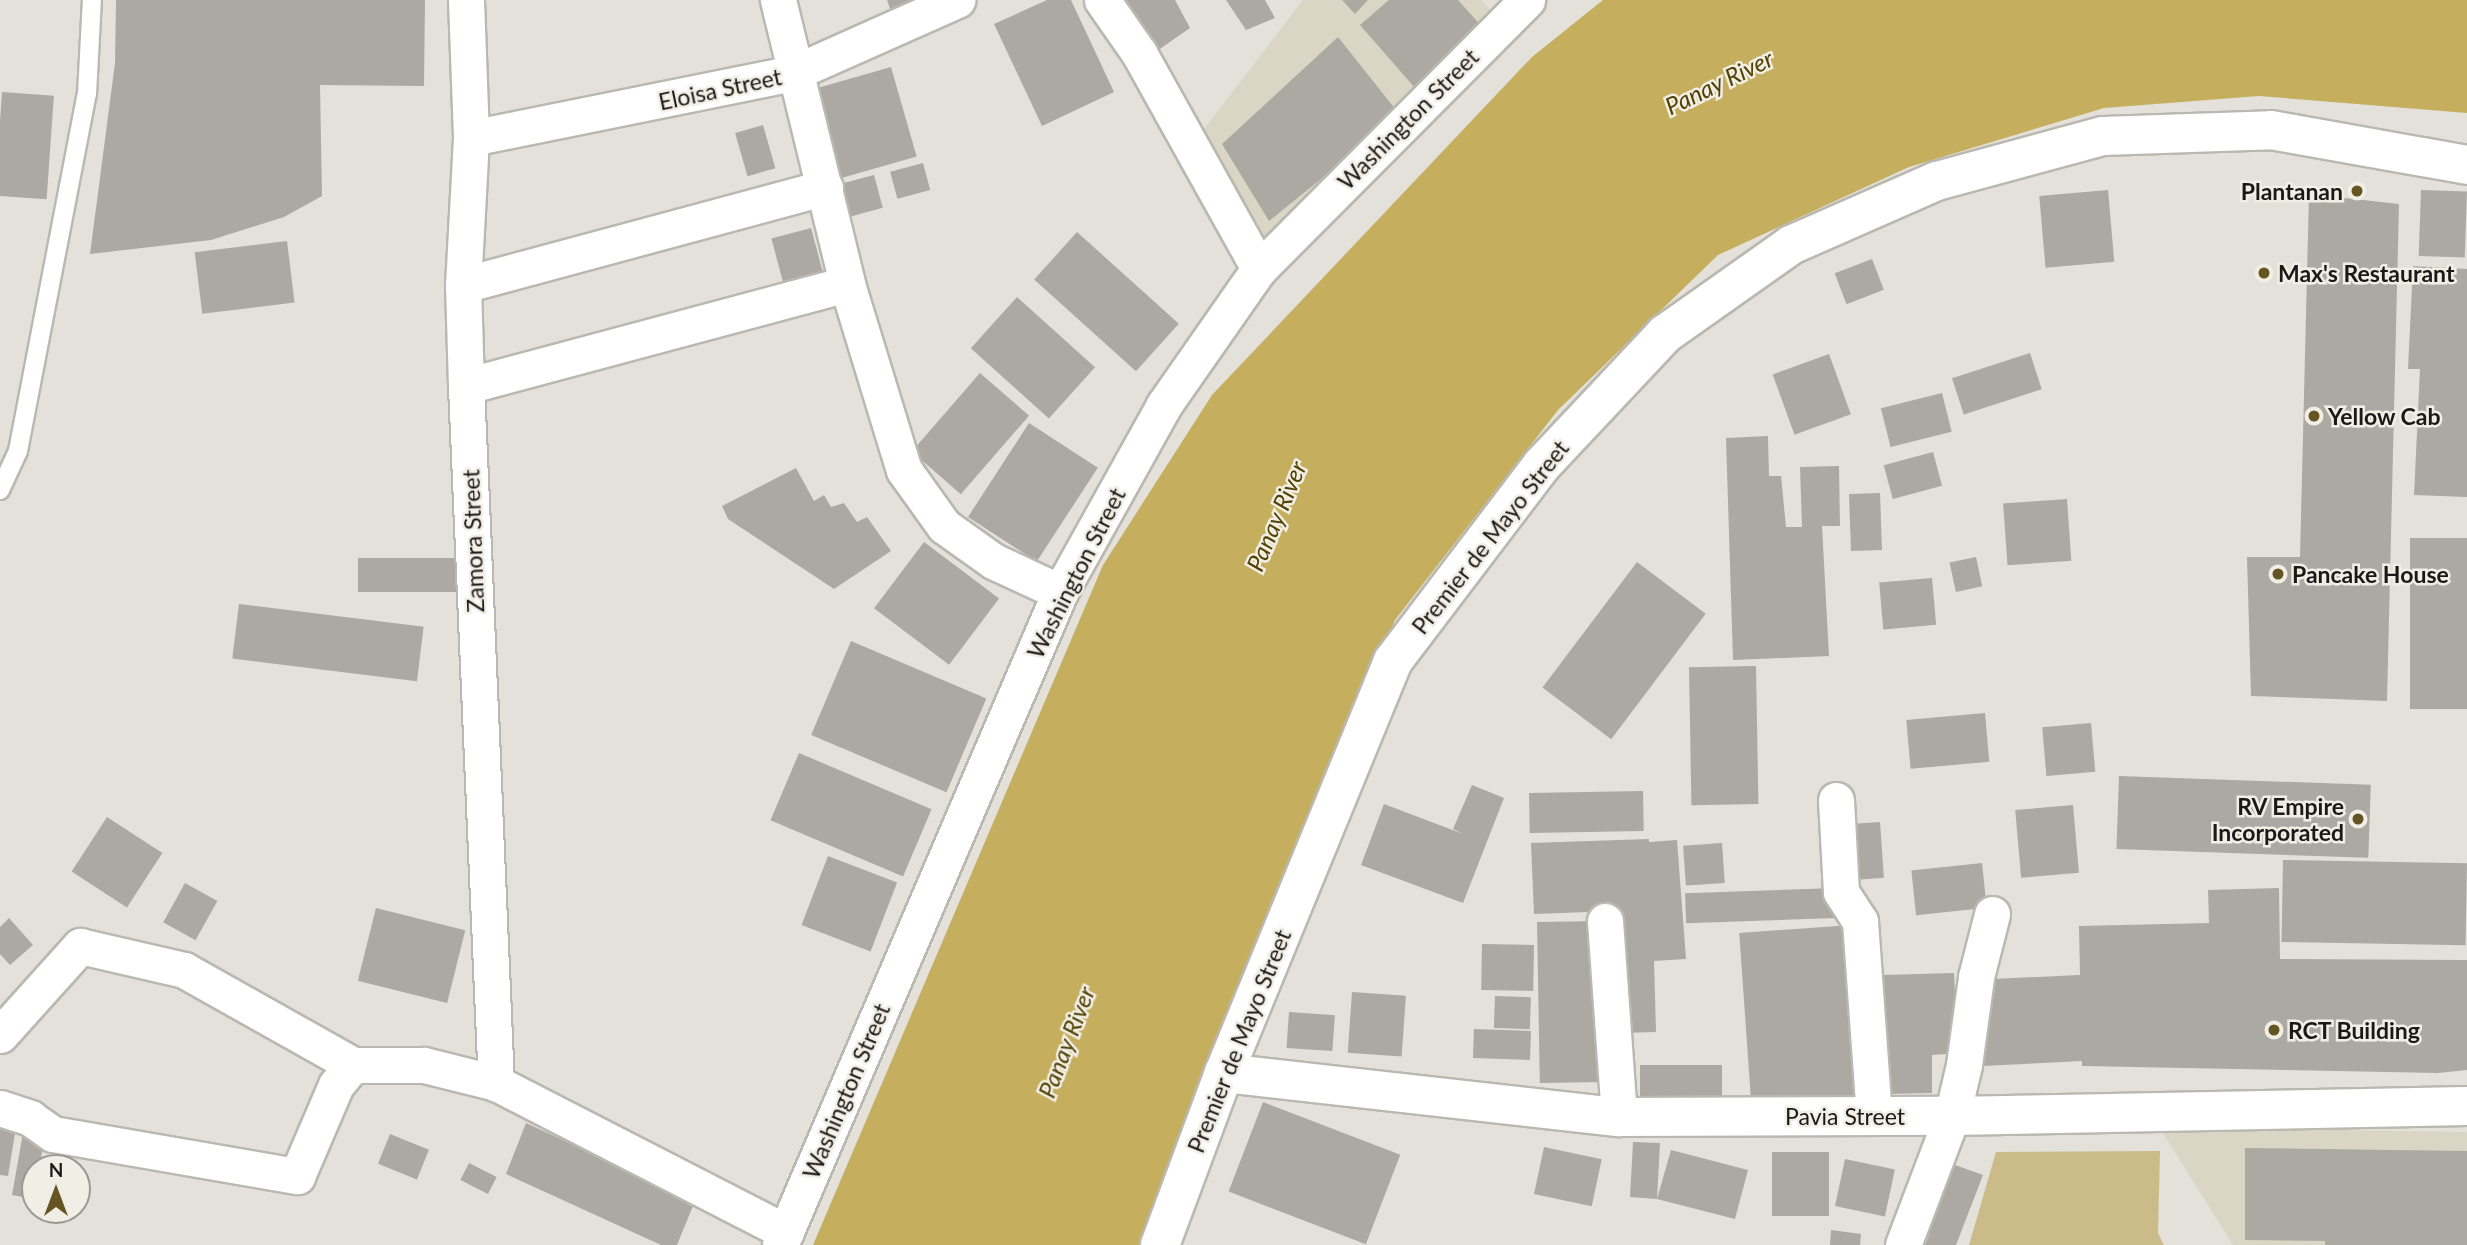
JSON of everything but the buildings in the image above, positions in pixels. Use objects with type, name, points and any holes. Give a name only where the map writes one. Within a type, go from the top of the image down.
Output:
[{"type":"main road","name":"Premier de Mayo Street","points":[[1160,1245],[1224,1073],[1393,661],[1542,465],[1665,334],[1791,245],[1937,181],[2102,136],[2271,130],[2467,165]]},
{"type":"main road","name":"Pavia Street","points":[[1224,1073],[1619,1117],[1952,1116],[2467,1106]]},
{"type":"street","name":"Zamora Street","points":[[466,0],[471,138],[463,285],[496,1083]]},
{"type":"street","points":[[778,0],[793,74],[825,187],[847,284],[904,470],[944,526],[993,561],[1060,592]]},
{"type":"street","name":"Eloisa Street","points":[[471,138],[793,74],[957,0]]},
{"type":"street","points":[[1102,0],[1139,53],[1259,269]]},
{"type":"street","name":"Washington Street","points":[[783,1238],[1060,592],[1164,405],[1259,269],[1527,0]]},
{"type":"street","points":[[463,285],[825,187]]},
{"type":"street","points":[[466,386],[847,284]]},
{"type":"street","points":[[1836,800],[1841,892],[1860,921],[1874,1116]]},
{"type":"street","points":[[1903,1245],[1952,1116],[1964,1065],[1976,977],[1992,914]]},
{"type":"street","points":[[1605,921],[1619,1117]]},
{"type":"street","points":[[0,1035],[80,946],[184,970],[353,1065],[424,1065],[496,1083],[783,1238]]},
{"type":"street","points":[[0,1108],[30,1118],[53,1134],[297,1176],[336,1085],[353,1065]]},
{"type":"lane","points":[[0,490],[18,451],[85,107],[92,0]]},
{"type":"shaded area","points":[[1303,0],[1482,0],[1490,10],[1264,242],[1201,133]]},
{"type":"shaded area","points":[[2159,1127],[2467,1132],[2467,1245],[2233,1245]]},
{"type":"shaded area","points":[[2160,1151],[2158,1233],[2164,1245],[1969,1245],[1996,1152]]},
{"type":"water","name":"Panay River","points":[[1603,0],[2467,0],[2467,113],[2259,96],[2104,108],[1909,167],[1718,255],[1558,410],[1395,620],[1144,1245],[813,1245],[1103,565],[1212,395],[1532,57]]},
{"type":"place","name":"Plantanan","points":[[2357,191]]},
{"type":"place","name":"Max's Restaurant","points":[[2264,273]]},
{"type":"place","name":"Yellow Cab","points":[[2314,416]]},
{"type":"place","name":"Pancake House","points":[[2278,574]]},
{"type":"place","name":"RV Empire Incorporated","points":[[2358,819]]},
{"type":"place","name":"RCT Building","points":[[2274,1030]]}]
